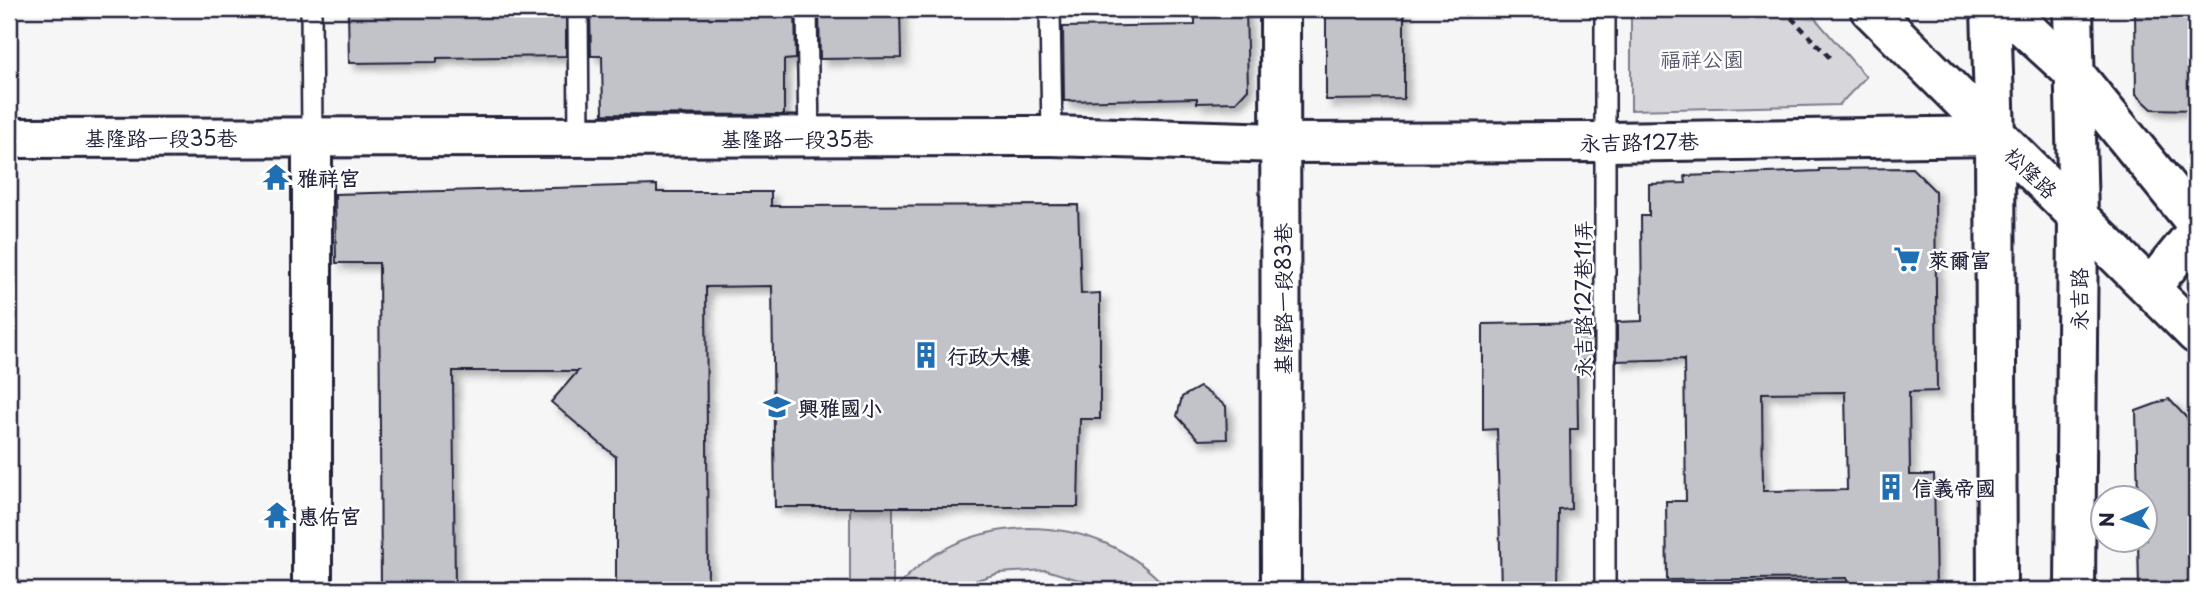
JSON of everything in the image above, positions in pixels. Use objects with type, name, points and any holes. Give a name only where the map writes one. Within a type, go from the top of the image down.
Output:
[{"type":"street","name":"基隆路一段83巷","points":[[1280,9],[1281,590]]},
{"type":"street","name":"松隆路","points":[[1870,9],[2196,334]]},
{"type":"street","points":[[1991,9],[1995,136],[1997,590]]},
{"type":"street","points":[[2004,9],[2074,74],[2196,223]]},
{"type":"street","name":"永吉路","points":[[2073,9],[2078,217],[2075,590]]},
{"type":"street","name":"基隆路一段35巷","points":[[9,138],[312,136],[809,139],[1052,136],[1282,142]]},
{"type":"street","points":[[312,136],[312,590]]},
{"type":"street","name":"永吉路127巷","points":[[1282,142],[1605,142],[1995,136]]},
{"type":"street","points":[[2151,287],[2196,233]]},
{"type":"lane","points":[[311,9],[312,136]]},
{"type":"lane","points":[[578,9],[579,139]]},
{"type":"lane","points":[[807,9],[809,139]]},
{"type":"lane","points":[[1050,9],[1052,136]]},
{"type":"lane","name":"永吉路127巷11弄","points":[[1605,9],[1605,590]]},
{"type":"path","points":[[1783,9],[1832,60]]},
{"type":"green space","name":"福祥公園","points":[[1631,9],[1807,9],[1866,77],[1839,105],[1631,110]]},
{"type":"green space","points":[[850,506],[893,506],[893,590],[850,590]]},
{"type":"green space","points":[[1028,528],[1068,532],[1105,543],[1139,563],[1168,590],[1102,590],[1092,584],[1046,570],[999,573],[974,581],[958,590],[895,590],[923,563],[954,544],[990,533]]},
{"type":"building","points":[[348,9],[566,9],[566,56],[437,58],[437,62],[349,63]]},
{"type":"building","points":[[590,9],[795,9],[796,59],[784,60],[784,115],[603,114],[602,56],[591,56]]},
{"type":"building","points":[[819,9],[900,9],[901,58],[820,59]]},
{"type":"building","points":[[1195,9],[1246,9],[1248,89],[1236,102],[1197,103],[1197,98],[1064,101],[1063,27],[1195,25]]},
{"type":"building","points":[[1326,9],[1404,9],[1404,99],[1326,100]]},
{"type":"building","points":[[2135,9],[2196,9],[2196,110],[2152,109],[2136,94]]},
{"type":"building","points":[[1912,168],[1935,191],[1937,391],[1909,392],[1910,475],[1934,475],[1936,590],[1847,590],[1847,578],[1667,580],[1666,501],[1686,501],[1684,359],[1617,361],[1617,322],[1642,321],[1641,216],[1649,216],[1649,184],[1686,183],[1685,176],[1819,169]],"holes":[[[1845,392],[1847,490],[1763,491],[1762,393]]]},
{"type":"building","points":[[657,185],[657,192],[771,192],[771,206],[1078,205],[1081,294],[1100,293],[1100,419],[1080,419],[1078,507],[775,507],[772,286],[706,287],[708,590],[616,590],[616,457],[551,402],[578,371],[453,371],[455,590],[381,590],[379,263],[336,263],[335,194]]},
{"type":"building","points":[[1593,322],[1593,361],[1577,361],[1578,429],[1570,429],[1571,509],[1559,510],[1558,590],[1501,590],[1497,429],[1483,430],[1483,324]]},
{"type":"building","points":[[1200,387],[1226,406],[1227,439],[1199,440],[1177,416],[1182,397]]},
{"type":"building","points":[[2169,399],[2196,428],[2196,590],[2139,590],[2138,554],[2160,554],[2160,484],[2138,484],[2136,411]]},
{"type":"place","name":"雅祥宮","points":[[276,177]]},
{"type":"place","name":"萊爾富","points":[[1907,259]]},
{"type":"place","name":"行政大樓","points":[[926,355]]},
{"type":"place","name":"興雅國小","points":[[777,407]]},
{"type":"place","name":"信義帝國","points":[[1891,487]]},
{"type":"place","name":"惠佑宮","points":[[277,515]]}]
